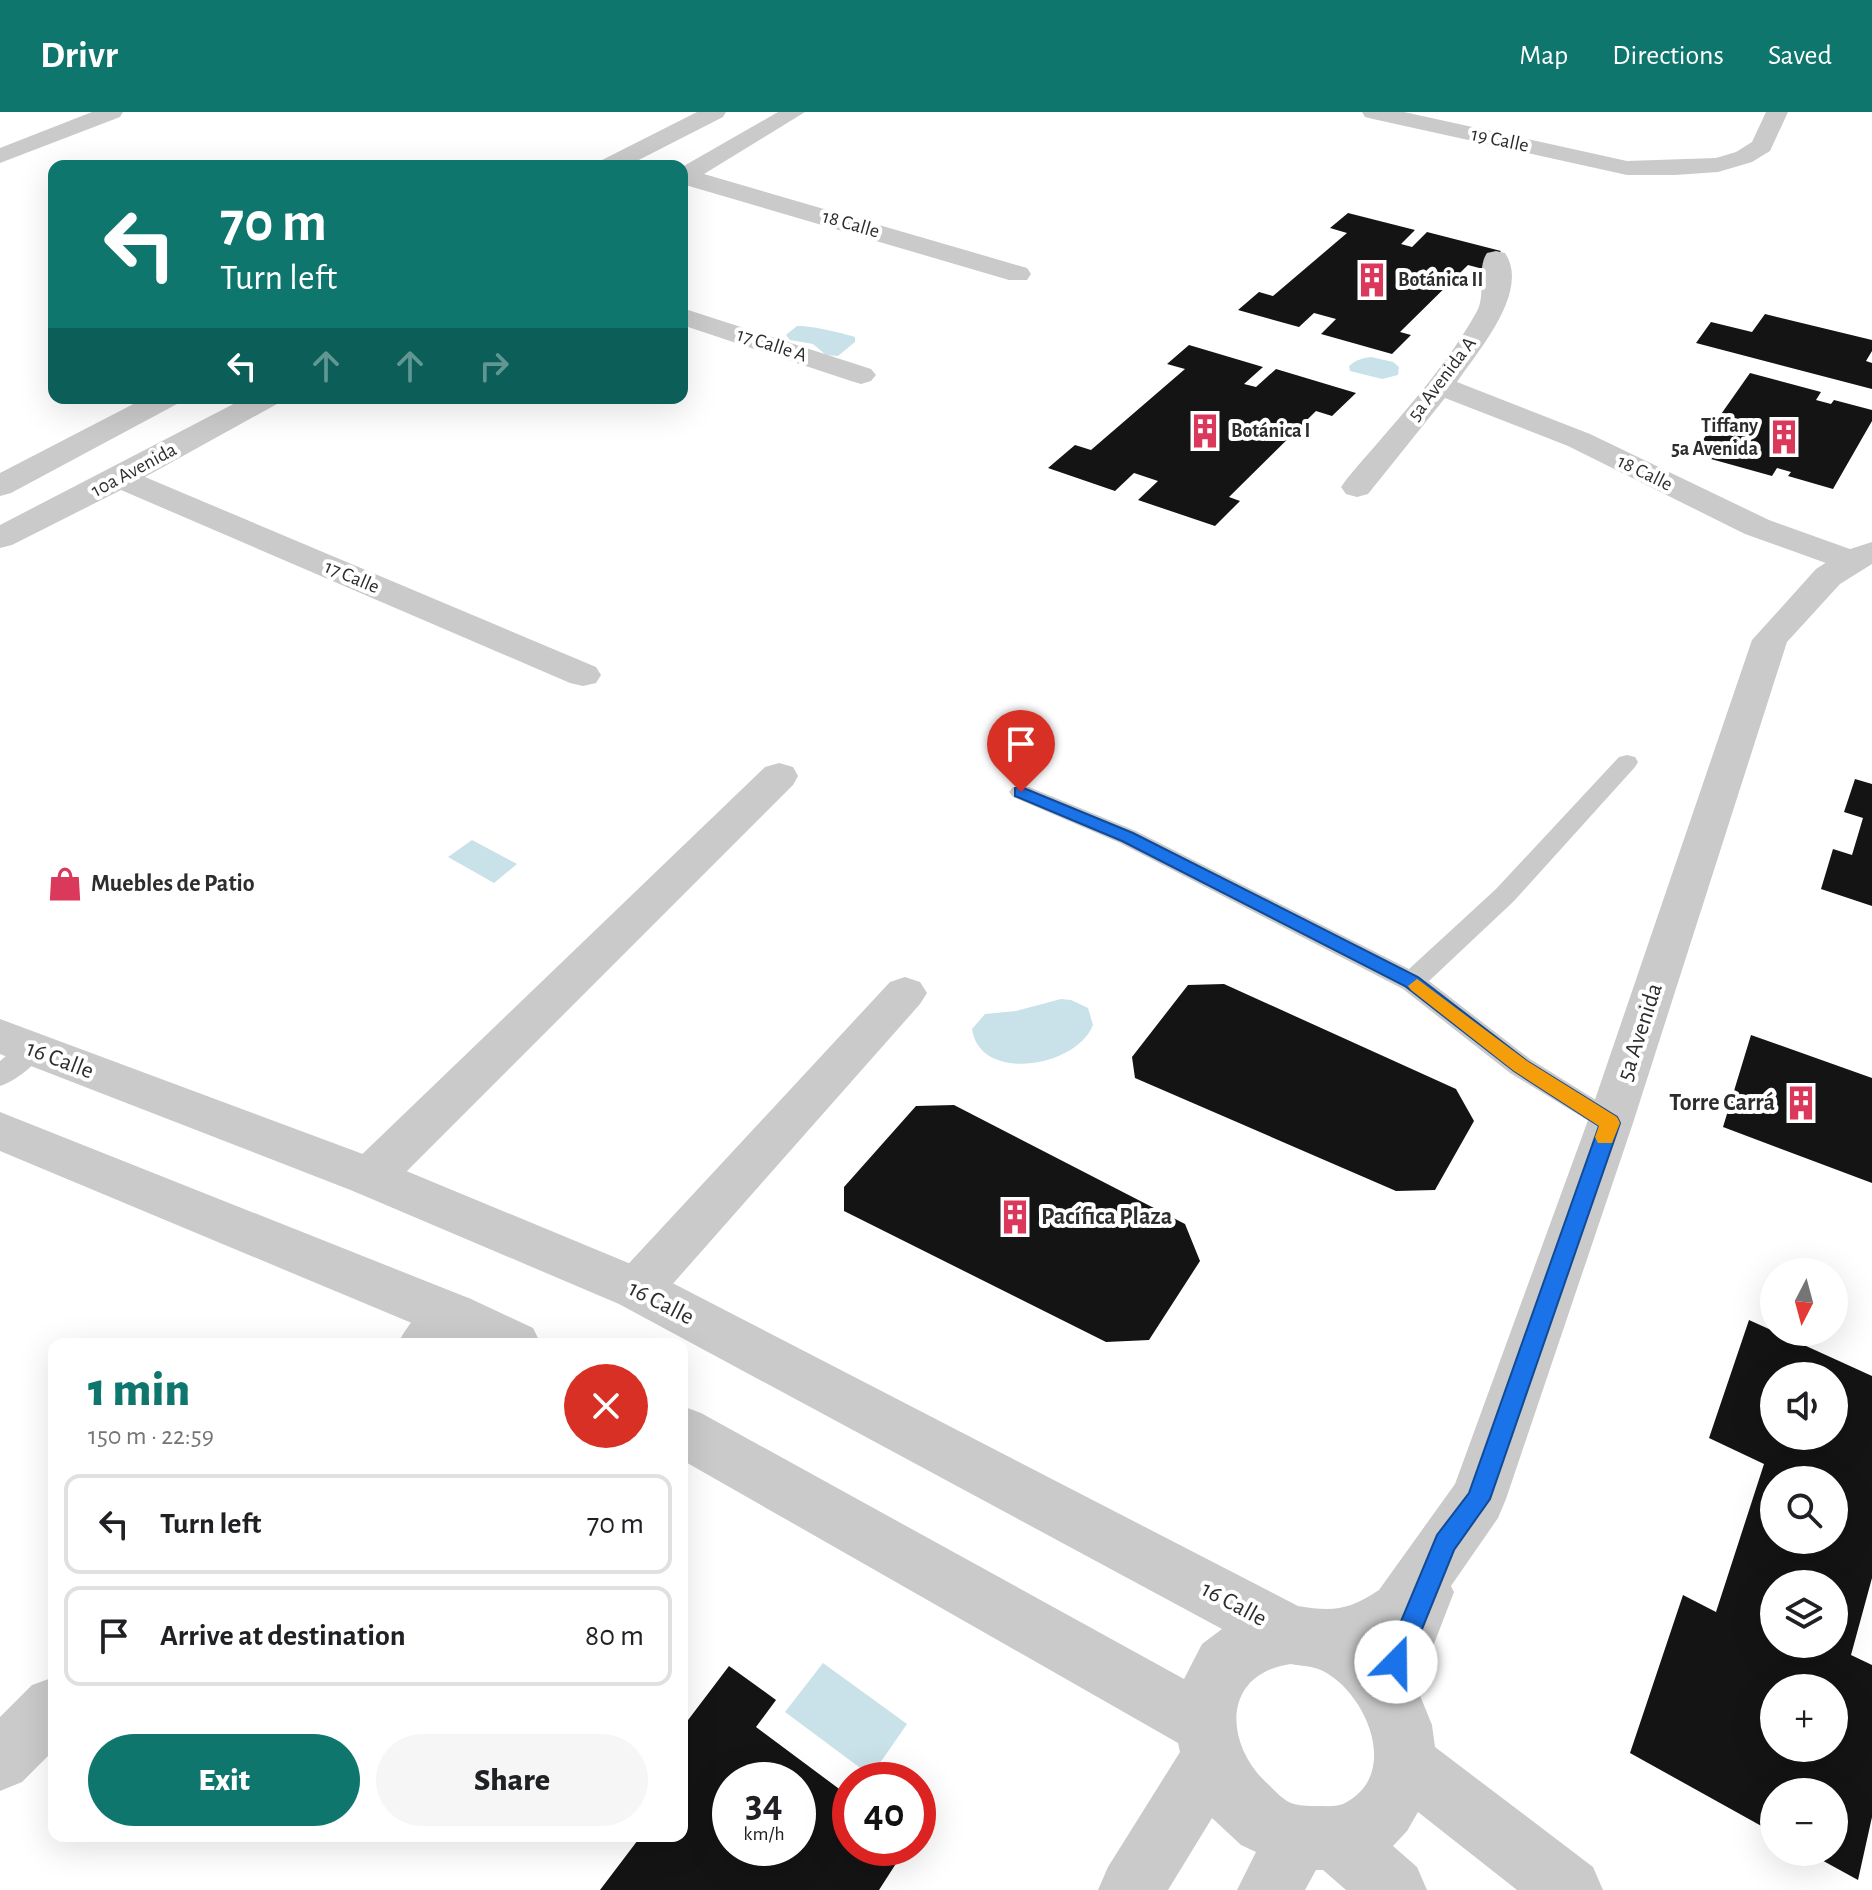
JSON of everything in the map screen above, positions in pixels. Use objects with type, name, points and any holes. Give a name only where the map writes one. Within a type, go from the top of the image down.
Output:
[{"type":"street","points":[[0,156],[112,112]]},
{"type":"street","points":[[621,160],[715,112]]},
{"type":"street","points":[[688,173],[794,112]]},
{"type":"street","name":"19 Calle","points":[[1373,112],[1627,168],[1718,165],[1744,157],[1762,146],[1777,112]]},
{"type":"street","name":"18 Calle","points":[[688,177],[1018,274]]},
{"type":"street","name":"5a Avenida A","points":[[1357,487],[1440,386],[1491,312],[1497,293],[1496,259]]},
{"type":"street","name":"17 Calle A","points":[[688,318],[861,375]]},
{"type":"street","name":"18 Calle","points":[[1440,386],[1579,440],[1757,527],[1860,556]]},
{"type":"street","points":[[0,486],[156,404]]},
{"type":"street","name":"10a Avenida","points":[[0,538],[120,478],[256,404]]},
{"type":"street","name":"17 Calle","points":[[120,478],[583,675]]},
{"type":"street","name":"5a Avenida","points":[[1309,1638],[1384,1621],[1400,1610],[1478,1499],[1610,1123],[1770,640],[1826,577],[1860,556]]},
{"type":"street","points":[[370,1177],[779,776]]},
{"type":"street","points":[[637,1289],[905,993]]},
{"type":"street","name":"16 Calle","points":[[11,1054],[370,1177],[637,1289],[1309,1638]]},
{"type":"street","points":[[0,1131],[438,1330],[482,1338]]},
{"type":"street","points":[[688,1435],[1207,1741],[1230,1794],[1260,1823],[1301,1855],[1394,1890]]},
{"type":"street","name":"5a Avenida","points":[[1386,1690],[1445,1543]]},
{"type":"street","points":[[1131,1890],[1207,1741],[1211,1687],[1228,1659],[1257,1640],[1309,1638],[1359,1661],[1386,1690],[1401,1725],[1404,1762],[1393,1798],[1369,1824],[1301,1855]]},
{"type":"street","points":[[0,1760],[48,1713]]},
{"type":"street","points":[[1404,1762],[1570,1890]]},
{"type":"lane","points":[[1412,982],[1505,895],[1627,762]]},
{"type":"lane","points":[[1021,792],[1128,837],[1412,982],[1520,1066],[1610,1123]]},
{"type":"water","points":[[797,326],[850,335],[855,337],[855,342],[838,356],[826,355],[813,344],[790,340],[786,335]]},
{"type":"water","points":[[1371,357],[1393,362],[1399,367],[1398,375],[1382,379],[1350,371],[1349,366],[1354,362]]},
{"type":"water","points":[[472,840],[517,864],[494,883],[448,857]]},
{"type":"water","points":[[1061,999],[1088,1008],[1093,1025],[1084,1039],[1068,1051],[1050,1059],[1010,1063],[992,1057],[979,1046],[972,1029],[985,1014],[1016,1011]]},
{"type":"water","points":[[823,1663],[907,1724],[881,1762],[852,1762],[785,1712]]},
{"type":"building","name":"Botánica II","points":[[1348,213],[1415,230],[1401,244],[1412,247],[1427,232],[1501,251],[1483,269],[1468,265],[1400,332],[1411,335],[1392,354],[1321,334],[1336,319],[1314,313],[1299,327],[1238,310],[1259,292],[1273,296],[1347,233],[1330,228]]},
{"type":"building","name":"Tiffany 5a Avenida","points":[[1765,314],[1872,340],[1872,351],[1866,361],[1872,363],[1872,389],[1696,343],[1711,322],[1752,332]]},
{"type":"building","name":"Botánica I","points":[[1189,345],[1263,367],[1244,384],[1256,387],[1276,369],[1356,393],[1332,416],[1316,411],[1229,497],[1240,501],[1215,526],[1138,500],[1158,481],[1134,473],[1115,491],[1048,468],[1075,445],[1091,450],[1185,369],[1167,364]]},
{"type":"building","name":"Tiffany 5a Avenida","points":[[1750,373],[1821,392],[1816,400],[1831,404],[1834,400],[1872,410],[1872,421],[1833,489],[1788,476],[1791,472],[1777,468],[1772,476],[1693,454]]},
{"type":"building","points":[[1855,779],[1872,784],[1872,906],[1821,889],[1833,849],[1852,855],[1863,818],[1844,812]]},
{"type":"building","points":[[1224,984],[1456,1089],[1474,1121],[1435,1190],[1396,1191],[1135,1078],[1132,1057],[1188,985]]},
{"type":"building","name":"Torre Carrá","points":[[1751,1035],[1872,1078],[1872,1183],[1723,1127]]},
{"type":"building","name":"Pacífica Plaza","points":[[954,1105],[1185,1224],[1200,1261],[1149,1340],[1106,1342],[844,1211],[844,1187],[916,1106]]},
{"type":"building","points":[[1749,1320],[1760,1325],[1760,1346],[1806,1346],[1841,1362],[1760,1362],[1760,1450],[1848,1450],[1848,1365],[1872,1376],[1872,1578],[1851,1655],[1872,1665],[1872,1817],[1858,1880],[1832,1866],[1848,1866],[1848,1778],[1760,1778],[1760,1825],[1630,1753],[1683,1595],[1716,1612],[1760,1476],[1760,1554],[1848,1554],[1848,1466],[1764,1464],[1709,1438]]},
{"type":"building","points":[[729,1666],[776,1700],[756,1727],[803,1762],[712,1762],[712,1866],[816,1866],[816,1772],[832,1784],[832,1866],[894,1866],[879,1890],[600,1890],[636,1842],[688,1842],[688,1720]]},
{"type":"slow traffic","points":[[1417,986],[1520,1066],[1610,1123],[1605,1137]]},
{"type":"place","name":"Botánica II","points":[[1372,280]]},
{"type":"place","name":"Botánica I","points":[[1205,431]]},
{"type":"place","name":"Tiffany 5a Avenida","points":[[1784,437]]},
{"type":"place","name":"Muebles de Patio","points":[[65,884]]},
{"type":"place","name":"Torre Carrá","points":[[1801,1103]]},
{"type":"place","name":"Pacífica Plaza","points":[[1015,1217]]},
{"type":"route","points":[[1021,792],[1128,837],[1412,982],[1520,1066],[1610,1123],[1478,1499],[1445,1543],[1396,1662]]}]
